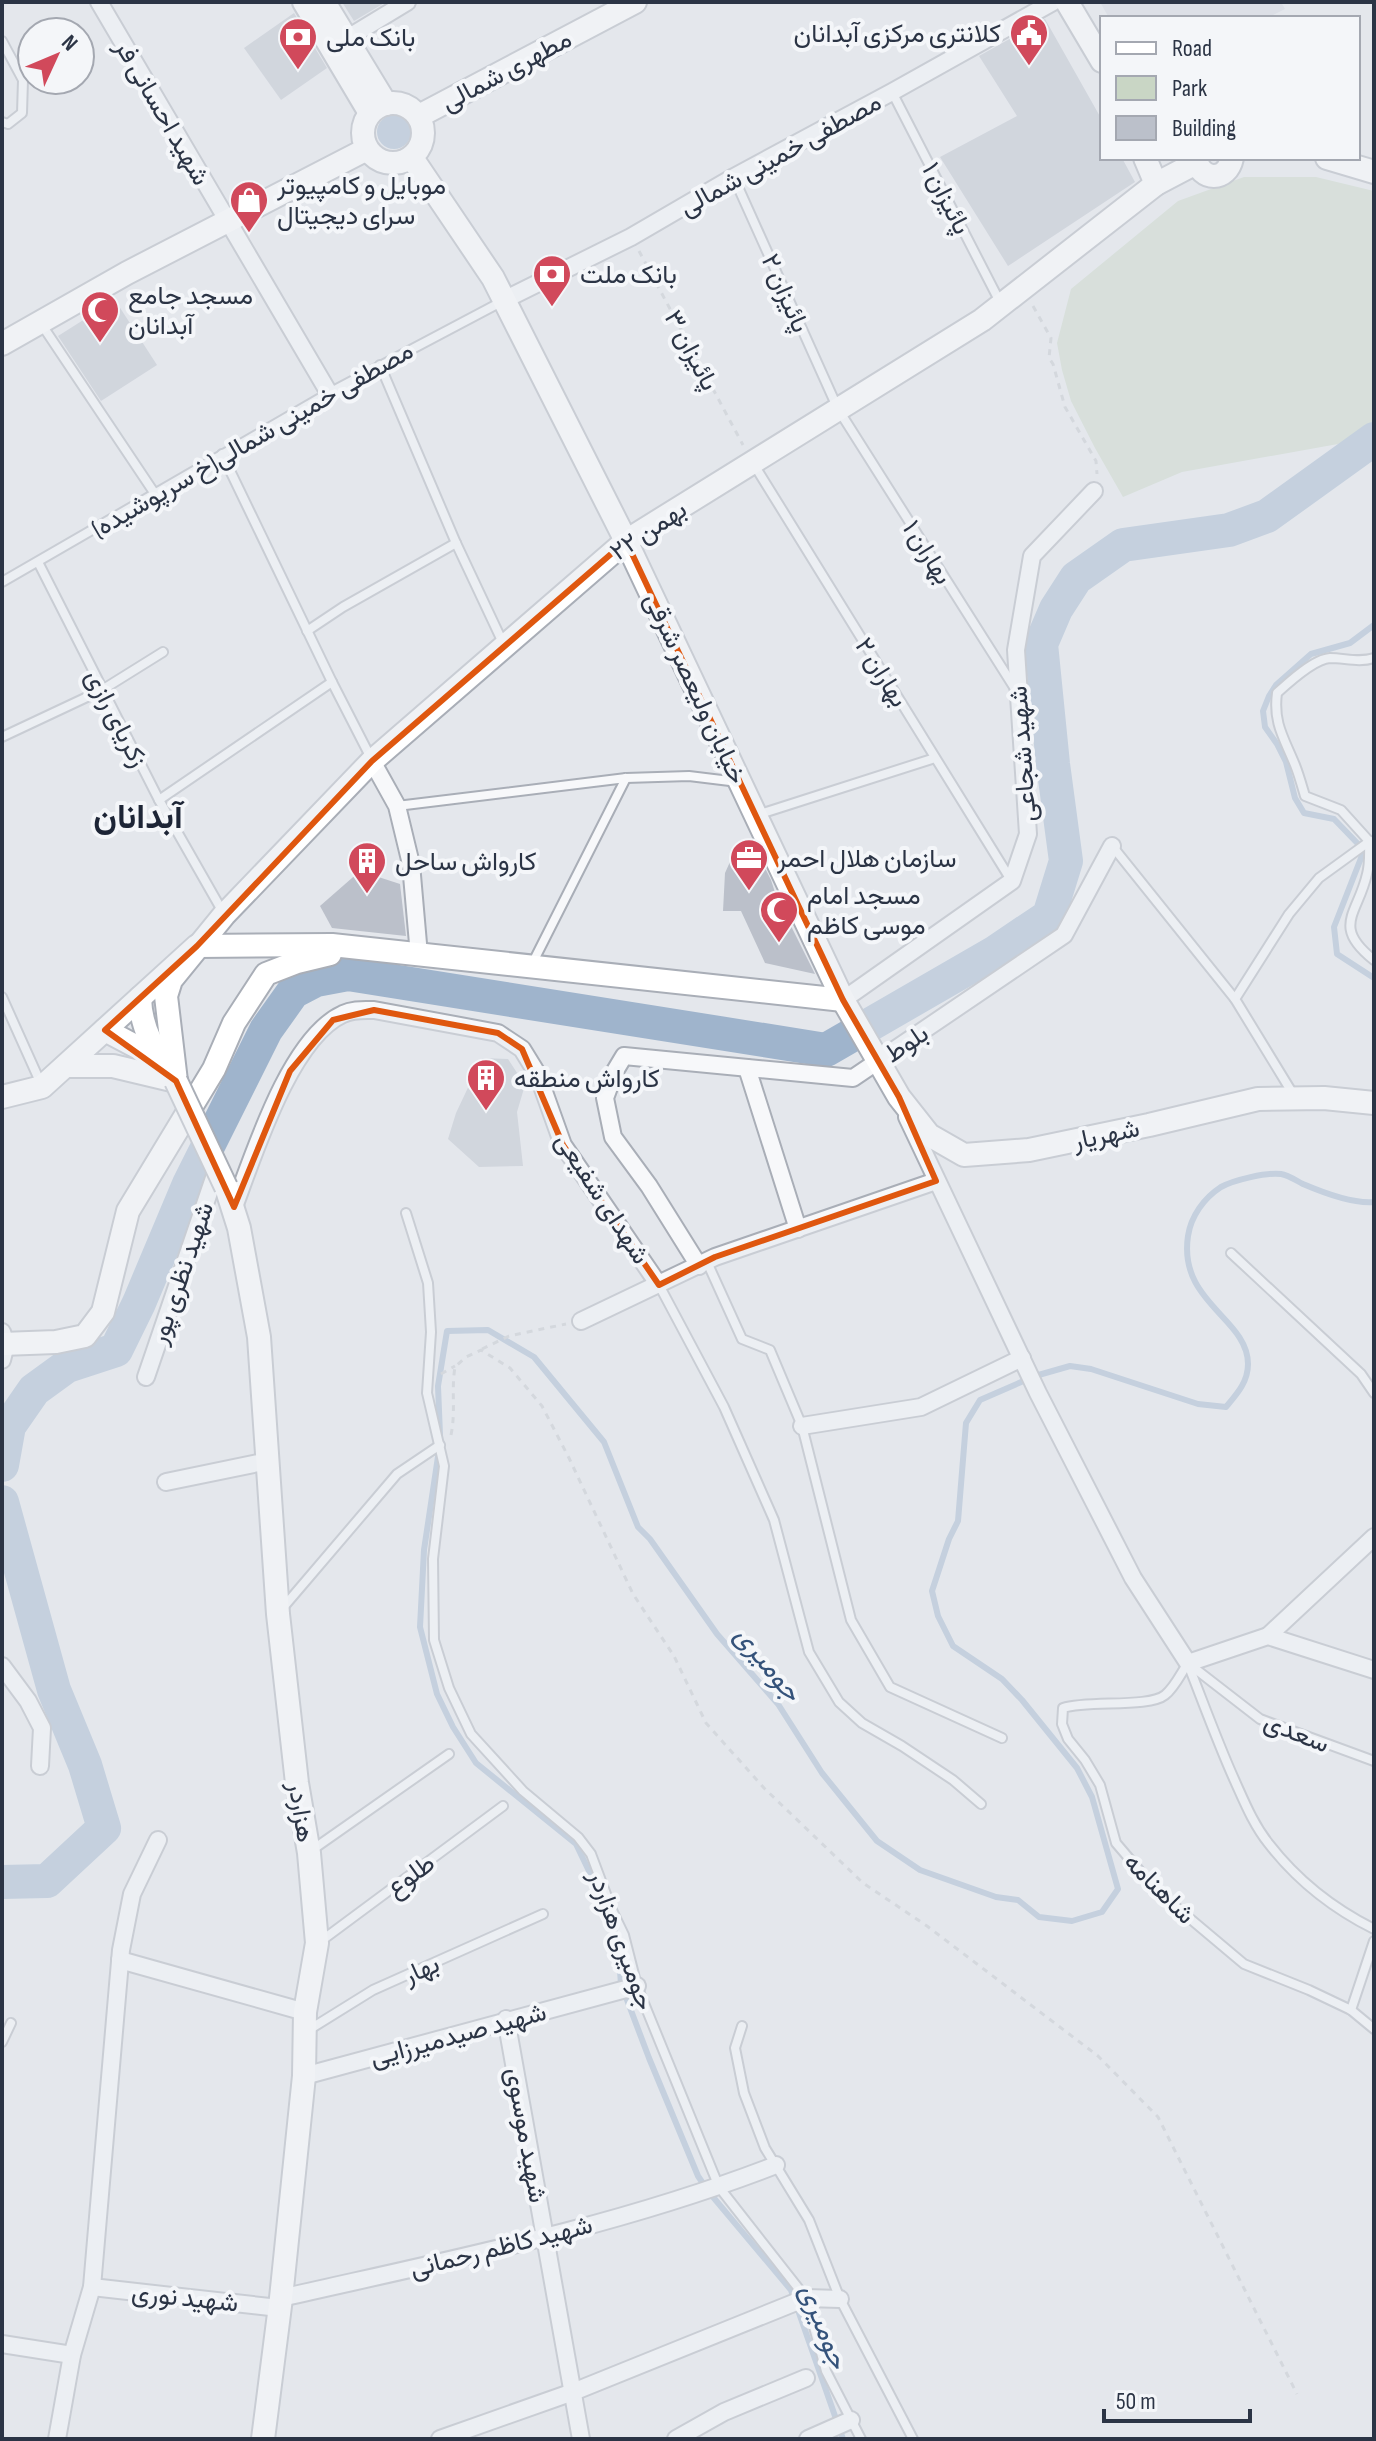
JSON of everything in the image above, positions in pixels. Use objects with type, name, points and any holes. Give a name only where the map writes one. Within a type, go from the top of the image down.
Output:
[{"type":"main road","points":[[304,2],[378,108]]},
{"type":"main road","points":[[324,2],[346,39],[378,108]]},
{"type":"main road","name":"مطهری شمالی","points":[[419,116],[635,2]]},
{"type":"main road","points":[[1067,2],[1100,58]]},
{"type":"main road","points":[[404,104],[419,116],[424,133],[423,143],[412,158],[393,164],[374,157],[367,149],[363,131],[365,121],[378,108],[404,104]]},
{"type":"main road","points":[[2,344],[127,273],[367,149]]},
{"type":"main road","name":"خیابان ولیعصر شرقی","points":[[412,158],[493,278],[626,541],[847,1008],[878,1062]]},
{"type":"main road","points":[[1146,160],[1156,184]]},
{"type":"main road","points":[[1196,160],[1203,172],[1214,176],[1225,172],[1231,160]]},
{"type":"main road","name":"۲۲ بهمن","points":[[197,946],[372,761],[626,541],[982,320],[1156,184],[1196,160]]},
{"type":"main road","points":[[1334,160],[1374,172]]},
{"type":"main road","points":[[2,1097],[42,1087],[197,946],[354,947],[531,966],[847,1008]]},
{"type":"main road","points":[[176,1081],[166,996],[171,980],[197,946]]},
{"type":"main road","points":[[3,1345],[56,1342],[85,1336],[103,1312],[128,1211],[214,1069],[234,1023],[266,974],[354,947]]},
{"type":"main road","points":[[140,998],[148,1040],[176,1081]]},
{"type":"main road","points":[[105,1030],[139,1048],[176,1081]]},
{"type":"main road","name":"شهریار","points":[[878,1062],[899,1097],[929,1135],[964,1155],[1029,1150],[1258,1099],[1294,1097],[1374,1103]]},
{"type":"main road","points":[[66,1066],[113,1066],[176,1081]]},
{"type":"main road","name":"هزاردر","points":[[176,1081],[225,1188],[250,1281],[259,1337],[278,1614],[297,1783],[309,1853],[317,1943],[305,2022],[304,2076],[263,2439]]},
{"type":"street","name":"شهید احسانی فر","points":[[99,2],[329,393]]},
{"type":"street","points":[[346,39],[407,2]]},
{"type":"street","name":"مصطفی خمینی شمالی","points":[[504,300],[631,237],[1053,2]]},
{"type":"street","name":"شهید شجاعی","points":[[1012,881],[1028,834],[1016,650],[1032,556],[1096,483]]},
{"type":"street","points":[[372,761],[397,806],[411,864],[419,955]]},
{"type":"street","name":"بلوط","points":[[698,1266],[649,1186],[613,1137],[605,1098],[624,1056],[853,1078],[1064,935],[1112,846]]},
{"type":"street","points":[[847,1008],[1012,881]]},
{"type":"street","name":"شهدای شفیعی","points":[[225,1188],[290,1071],[314,1037],[333,1020],[355,1010],[374,1010],[498,1033],[522,1049],[538,1075],[563,1145],[659,1285]]},
{"type":"street","points":[[747,1068],[798,1229]]},
{"type":"street","points":[[899,1097],[1038,1393],[1133,1578],[1188,1663],[1268,1636],[1374,1537]]},
{"type":"street","points":[[581,1321],[698,1266],[936,1181]]},
{"type":"street","name":"شهید نظری پور","points":[[146,1377],[225,1188]]},
{"type":"street","points":[[802,1426],[921,1407],[1019,1352]]},
{"type":"street","points":[[166,1482],[268,1461]]},
{"type":"street","points":[[1268,1636],[1374,1670]]},
{"type":"street","points":[[2,1666],[28,1701],[42,1728],[40,1766]]},
{"type":"street","points":[[57,2439],[72,2355],[92,2287],[120,1960],[132,1894],[158,1840]]},
{"type":"street","points":[[120,1960],[305,2022]]},
{"type":"street","name":"شهید صیدمیرزایی","points":[[304,2076],[637,1986]]},
{"type":"street","name":"شهید موسوی","points":[[506,2019],[581,2439]]},
{"type":"street","name":"شهید کاظم رحمانی","points":[[280,2303],[545,2238],[719,2187],[776,2165]]},
{"type":"street","name":"شهید نوری","points":[[92,2287],[280,2303]]},
{"type":"street","points":[[440,2439],[573,2392],[806,2298],[840,2299]]},
{"type":"street","points":[[2,2344],[72,2355]]},
{"type":"street","points":[[676,2439],[724,2412],[806,2378]]},
{"type":"street","points":[[808,2439],[850,2420]]},
{"type":"lane","points":[[2,41],[23,80],[22,113],[8,124],[2,122]]},
{"type":"lane","name":"پائیزان ۱","points":[[892,92],[1001,304]]},
{"type":"lane","name":"پائیزان ۲","points":[[734,177],[838,409]]},
{"type":"lane","name":"مصطفی خمینی شمالی(خ سرپوشیده)","points":[[2,582],[329,393],[504,300]]},
{"type":"lane","points":[[40,322],[155,494]]},
{"type":"lane","points":[[380,365],[456,543],[505,646]]},
{"type":"lane","name":"بهاران ۱","points":[[838,409],[1019,694]]},
{"type":"lane","points":[[222,454],[372,761]]},
{"type":"lane","name":"بهاران ۲","points":[[753,463],[1012,881]]},
{"type":"lane","points":[[307,631],[456,543]]},
{"type":"lane","name":"زکریای رازی","points":[[38,562],[159,800],[224,915]]},
{"type":"lane","points":[[2,737],[102,690],[163,652]]},
{"type":"lane","points":[[1372,840],[1341,810],[1305,796],[1274,710],[1277,693],[1325,658],[1365,661],[1374,658]]},
{"type":"lane","points":[[159,800],[332,682]]},
{"type":"lane","points":[[756,816],[935,758]]},
{"type":"lane","points":[[397,806],[626,778],[689,776],[740,783]]},
{"type":"lane","points":[[531,966],[626,778]]},
{"type":"lane","points":[[1372,840],[1368,873],[1351,913],[1350,931],[1358,948],[1374,960]]},
{"type":"lane","points":[[1235,999],[1289,914],[1319,878],[1372,840]]},
{"type":"lane","points":[[1112,846],[1235,999],[1294,1097]]},
{"type":"lane","points":[[2,997],[42,1087]]},
{"type":"lane","name":"جومیری هزاردر","points":[[406,1213],[428,1283],[431,1332],[427,1393],[444,1466],[433,1559],[434,1640],[449,1688],[471,1734],[523,1791],[578,1837],[591,1854],[624,1935],[637,1986],[719,2187],[806,2298],[826,2371],[861,2439]]},
{"type":"lane","points":[[1231,1253],[1361,1374],[1374,1393]]},
{"type":"lane","points":[[698,1266],[742,1339],[770,1350],[802,1426],[851,1620],[890,1687],[1002,1738]]},
{"type":"lane","points":[[659,1285],[724,1407],[774,1520],[809,1652],[839,1702],[862,1723],[915,1754],[981,1804]]},
{"type":"lane","points":[[278,1614],[397,1474],[440,1445]]},
{"type":"lane","points":[[1188,1663],[1219,1746],[1248,1810],[1268,1844],[1324,1899],[1374,1929]]},
{"type":"lane","name":"سعدی","points":[[1188,1663],[1260,1719],[1374,1761]]},
{"type":"lane","name":"شاهنامه","points":[[1188,1663],[1164,1697],[1149,1701],[1077,1704],[1063,1708],[1062,1724],[1068,1739],[1100,1785],[1116,1843],[1156,1890],[1244,1964],[1351,2010],[1374,2029]]},
{"type":"lane","points":[[309,1853],[449,1754]]},
{"type":"lane","name":"طلوع","points":[[317,1943],[503,1806]]},
{"type":"lane","name":"بهار","points":[[305,2022],[543,1914]]},
{"type":"lane","points":[[1351,2010],[1374,1941]]},
{"type":"lane","points":[[2,2042],[11,2023]]},
{"type":"lane","points":[[742,2026],[735,2048],[744,2093],[765,2148],[809,2220],[840,2299],[913,2439]]},
{"type":"path","name":"پائیزان ۳","points":[[631,237],[753,463]]},
{"type":"path","points":[[1023,288],[1051,338],[1049,358],[1065,407],[1096,461],[1096,483]]},
{"type":"path","points":[[474,1354],[509,1336],[581,1321]]},
{"type":"path","points":[[427,1384],[481,1350],[510,1368],[542,1406],[633,1594],[674,1656],[706,1723],[764,1788],[863,1883],[927,1926],[1098,2056],[1158,2117],[1297,2394]]},
{"type":"path","points":[[444,1466],[455,1416],[455,1367]]},
{"type":"highlighted area","points":[[626,541],[843,1000],[899,1097],[936,1181],[715,1257],[659,1285],[563,1145],[522,1049],[498,1033],[374,1010],[333,1020],[290,1071],[234,1207],[176,1081],[105,1030],[197,946],[372,761]]},
{"type":"shaded area","points":[[1100,2],[1281,2],[1285,9],[1271,16],[1108,16]]},
{"type":"green space","points":[[1244,177],[1316,177],[1374,191],[1374,429],[1338,444],[1182,472],[1123,497],[1071,401],[1062,370],[1057,343],[1071,289],[1178,201]]},
{"type":"water","points":[[394,115],[406,120],[411,132],[406,144],[394,149],[382,144],[377,132],[382,120]]},
{"type":"building","points":[[342,2],[386,2],[354,21]]},
{"type":"building","points":[[294,13],[327,68],[281,100],[244,48]]},
{"type":"building","points":[[1045,19],[1100,116],[1100,160],[1123,160],[1135,182],[1008,266],[940,157],[1017,116],[979,56]]},
{"type":"building","name":"مسجد جامع آبدانان","points":[[115,300],[157,365],[101,401],[58,336]]},
{"type":"building","points":[[738,844],[756,850],[771,880],[783,917],[786,916],[815,974],[765,963],[741,911],[723,911],[725,873]]},
{"type":"building","name":"کارواش ساحل","points":[[360,871],[400,884],[406,936],[332,928],[320,906]]},
{"type":"building","name":"کارواش منطقه","points":[[482,1058],[508,1059],[525,1085],[517,1112],[523,1166],[479,1167],[448,1139],[456,1113]]},
{"type":"waterway","points":[[2,1465],[9,1426],[34,1390],[67,1366],[116,1350],[189,1184],[266,1030],[293,992],[316,980],[348,974],[826,1050],[994,953],[1049,916],[1066,861],[1041,644],[1056,609],[1076,578],[1123,545],[1229,530],[1267,516],[1374,439]]},
{"type":"waterway","name":"جومیری","points":[[1374,625],[1350,643],[1311,654],[1276,685],[1263,711],[1265,727],[1286,762],[1295,798],[1304,813],[1334,819],[1361,847],[1363,853],[1334,927],[1337,954],[1374,978]]},
{"type":"waterway","name":"جومیری","points":[[440,1435],[438,1386],[447,1331],[488,1330],[534,1357],[604,1442],[638,1527],[650,1539],[717,1634],[778,1704],[822,1773],[877,1841],[920,1870],[996,1897],[1018,1900],[1039,1917],[1072,1921],[1102,1912],[1118,1889],[1092,1797],[1077,1768],[1022,1700],[1002,1679],[953,1646],[938,1616],[932,1591],[958,1521],[966,1423],[980,1400],[1035,1376],[1070,1366],[1091,1369],[1198,1404],[1226,1407],[1244,1382],[1248,1364],[1245,1348],[1237,1334],[1193,1278],[1188,1259],[1188,1236],[1199,1208],[1215,1191],[1227,1184],[1275,1174],[1338,1197],[1374,1202]]},
{"type":"waterway","name":"جومیری","points":[[439,1450],[424,1550],[420,1627],[437,1694],[476,1763],[576,1844],[601,1896],[618,1945],[621,1984],[698,2176],[791,2290],[843,2439]]},
{"type":"waterway","points":[[2,1502],[54,1690],[85,1765],[104,1828],[47,1881],[2,1882]]},
{"type":"place","name":"کلانتری مرکزی آبدانان","points":[[1029,67]]},
{"type":"place","name":"بانک ملی","points":[[298,71]]},
{"type":"place","name":"موبایل و کامپیوتر سرای دیجیتال","points":[[249,234]]},
{"type":"place","name":"بانک ملت","points":[[552,308]]},
{"type":"place","name":"مسجد جامع آبدانان","points":[[100,344]]},
{"type":"place","name":"سازمان هلال احمر","points":[[749,892]]},
{"type":"place","name":"کارواش ساحل","points":[[367,895]]},
{"type":"place","name":"مسجد امام موسی کاظم","points":[[779,944]]},
{"type":"place","name":"کارواش منطقه","points":[[486,1112]]},
{"type":"district","name":"آبدانان","points":[[138,816]]}]
